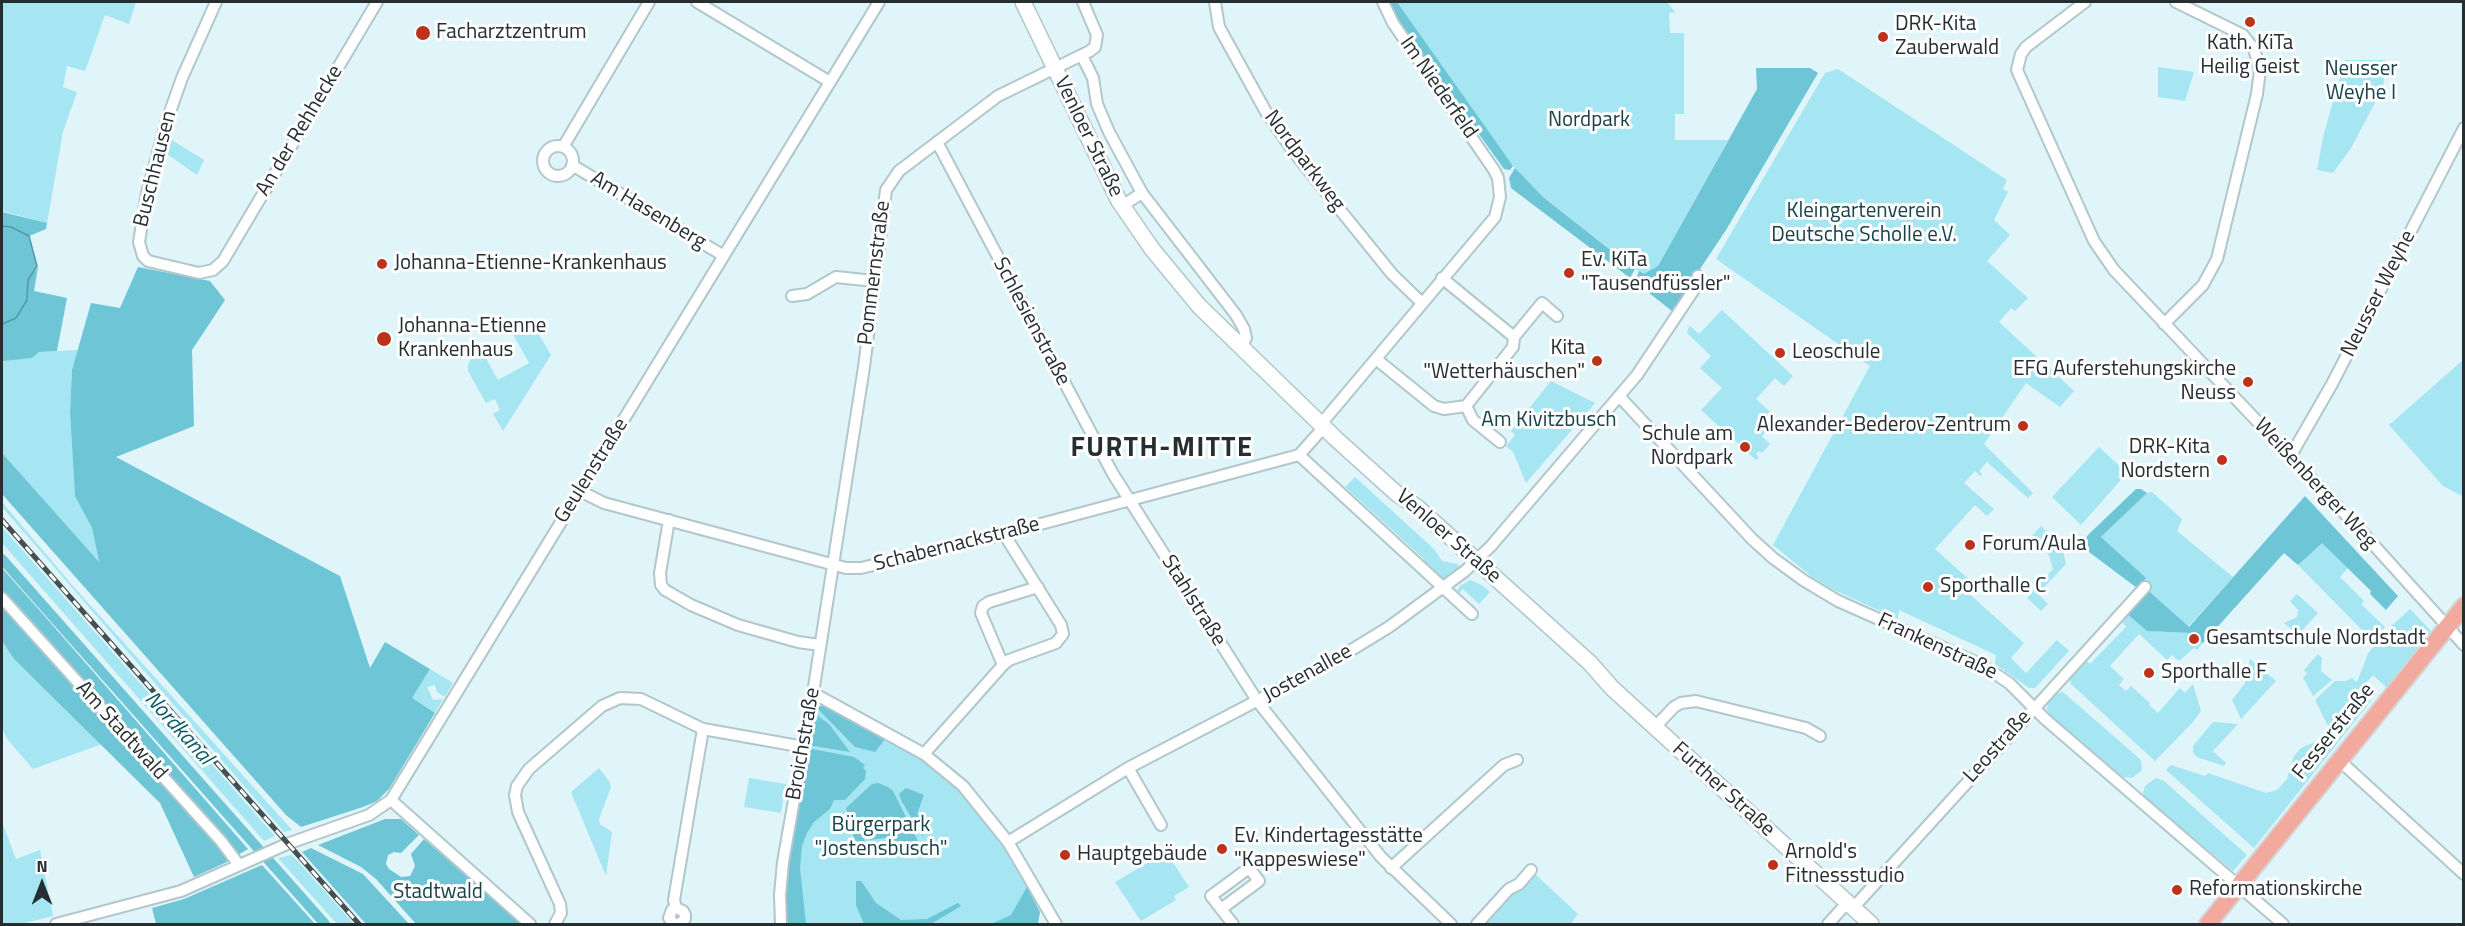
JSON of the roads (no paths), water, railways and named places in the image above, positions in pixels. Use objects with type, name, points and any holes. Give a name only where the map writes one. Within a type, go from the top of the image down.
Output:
[{"type":"main road","name":"Venloer Straße","points":[[1023,2],[1103,171],[1122,206],[1152,249],[1199,306],[1323,426],[1590,663],[1612,688],[1655,727]]},
{"type":"main road","name":"Fesserstraße","points":[[2208,924],[2463,606]]},
{"type":"main road","name":"Further Straße","points":[[1655,727],[1871,924]]},
{"type":"street","name":"Buschhausen","points":[[216,2],[182,78],[166,123],[147,193],[139,242],[143,256],[155,264],[199,273],[213,270],[223,261]]},
{"type":"street","name":"An der Rehhecke","points":[[223,261],[377,2]]},
{"type":"street","name":"Am Hasenberg","points":[[563,147],[649,2]]},
{"type":"street","points":[[697,2],[830,82]]},
{"type":"street","name":"Geulenstraße","points":[[56,924],[181,891],[276,849],[369,815],[391,800],[879,2]]},
{"type":"street","name":"Venloer Straße","points":[[1055,69],[1090,51],[1097,40],[1083,2]]},
{"type":"street","name":"Nordparkweg","points":[[1215,2],[1219,27],[1266,112],[1293,151],[1392,274],[1422,303]]},
{"type":"street","name":"Im Niederfeld","points":[[1383,2],[1393,23],[1496,173],[1500,197],[1495,217],[1442,278]]},
{"type":"street","name":"Weißenberger Weg","points":[[2085,2],[2026,47],[2021,54],[2017,70],[2094,241],[2114,270],[2362,532],[2463,645]]},
{"type":"street","points":[[2164,324],[2203,285],[2217,258],[2257,94],[2260,70],[2254,49],[2242,35],[2176,2]]},
{"type":"street","name":"Venloer Straße","points":[[1082,56],[1093,78],[1097,104],[1109,132],[1142,193],[1236,315],[1246,338],[1242,347]]},
{"type":"street","name":"Pommernstraße","points":[[832,564],[864,367],[886,190],[899,171],[998,96],[1055,69]]},
{"type":"street","name":"Neusser Weyhe","points":[[2290,458],[2332,384],[2463,128]]},
{"type":"street","name":"Schlesienstraße","points":[[937,142],[1083,419],[1129,501]]},
{"type":"street","name":"Am Hasenberg","points":[[554,147],[563,147],[571,154],[572,165],[565,174],[550,173],[544,166],[546,152],[554,147]]},
{"type":"street","name":"Am Hasenberg","points":[[572,165],[724,256]]},
{"type":"street","name":"Venloer Straße","points":[[1122,206],[1142,193]]},
{"type":"street","points":[[1476,561],[1637,375],[1697,285],[1698,276]]},
{"type":"street","points":[[792,296],[807,294],[836,277],[874,281]]},
{"type":"street","points":[[1299,455],[1442,278],[1514,337]]},
{"type":"street","points":[[1376,359],[1434,406],[1444,409],[1466,406],[1513,347],[1514,337],[1542,303],[1557,316]]},
{"type":"street","name":"Frankenstraße","points":[[1619,396],[1752,538],[1792,573],[1838,601],[1982,665],[2009,683],[2045,719],[2283,924]]},
{"type":"street","points":[[1466,406],[1473,420],[1500,442]]},
{"type":"street","name":"Venloer Straße","points":[[1299,455],[1472,614]]},
{"type":"street","name":"Schabernackstraße","points":[[580,491],[604,503],[832,564],[861,568],[1004,534],[1299,455]]},
{"type":"street","name":"Stahlstraße","points":[[1129,501],[1258,702],[1391,868],[1451,924]]},
{"type":"street","points":[[669,520],[660,573],[661,585],[665,590],[691,605],[738,625],[789,640],[820,645]]},
{"type":"street","points":[[924,754],[1003,665],[1009,660],[1056,643],[1063,634],[1061,625],[1004,534]]},
{"type":"street","name":"Jostenallee","points":[[1008,842],[1128,768],[1335,660],[1389,627],[1476,561]]},
{"type":"street","name":"Broichstraße","points":[[781,924],[780,895],[783,862],[813,693],[832,564]]},
{"type":"street","points":[[1003,665],[981,613],[983,606],[989,602],[1038,587]]},
{"type":"street","name":"Leostraße","points":[[1828,924],[1850,905],[2145,587]]},
{"type":"street","name":"Am Stadtwald","points":[[2,598],[221,840],[239,865]]},
{"type":"street","points":[[813,693],[924,754],[963,786],[1008,842],[1051,922]]},
{"type":"street","points":[[555,924],[561,913],[560,904],[516,802],[517,786],[522,777],[602,706],[620,698],[641,699],[703,729],[804,747]]},
{"type":"street","points":[[1655,727],[1674,706],[1696,701],[1806,728],[1820,736]]},
{"type":"street","points":[[676,908],[674,900],[703,729]]},
{"type":"street","points":[[1391,868],[1504,765],[1517,760]]},
{"type":"street","points":[[2340,761],[2463,874]]},
{"type":"street","points":[[1128,768],[1161,825]]},
{"type":"street","points":[[391,800],[530,924]]},
{"type":"street","points":[[1478,924],[1509,889],[1518,884],[1531,870]]},
{"type":"street","points":[[674,924],[669,918],[672,910],[676,908]]},
{"type":"street","points":[[676,908],[683,911],[685,915],[679,924]]},
{"type":"street","points":[[1221,909],[1233,924]]},
{"type":"waterway","name":"Nordkanal","points":[[2,559],[325,924]]},
{"type":"railway","points":[[2,520],[359,924]]},
{"type":"place","name":"Kath. KiTa Heilig Geist","points":[[2250,22]]},
{"type":"place","name":"Facharztzentrum","points":[[423,33]]},
{"type":"place","name":"DRK-Kita Zauberwald","points":[[1883,37]]},
{"type":"place","name":"Johanna-Etienne-Krankenhaus","points":[[382,264]]},
{"type":"place","name":"Ev. KiTa \"Tausendfüssler\"","points":[[1569,273]]},
{"type":"place","name":"Johanna-Etienne Krankenhaus","points":[[384,339]]},
{"type":"place","name":"Leoschule","points":[[1780,353]]},
{"type":"place","name":"Kita \"Wetterhäuschen\"","points":[[1597,361]]},
{"type":"place","name":"EFG Auferstehungskirche Neuss","points":[[2248,382]]},
{"type":"place","name":"Alexander-Bederov-Zentrum","points":[[2023,426]]},
{"type":"place","name":"Schule am Nordpark","points":[[1745,447]]},
{"type":"place","name":"DRK-Kita Nordstern","points":[[2222,460]]},
{"type":"place","name":"Forum/Aula","points":[[1970,545]]},
{"type":"place","name":"Sporthalle C","points":[[1928,587]]},
{"type":"place","name":"Gesamtschule Nordstadt","points":[[2194,639]]},
{"type":"place","name":"Sporthalle F","points":[[2149,673]]},
{"type":"place","name":"Ev. Kindertagesstätte \"Kappeswiese\"","points":[[1222,849]]},
{"type":"place","name":"Hauptgebäude","points":[[1065,855]]},
{"type":"place","name":"Arnold's Fitnessstudio","points":[[1773,865]]},
{"type":"place","name":"Reformationskirche","points":[[2177,890]]},
{"type":"district","name":"FURTH-MITTE","points":[[1162,449]]},
{"type":"park label","name":"Neusser Weyhe I","points":[[2361,82]]},
{"type":"park label","name":"Nordpark","points":[[1589,121]]},
{"type":"park label","name":"Kleingartenverein Deutsche Scholle e.V.","points":[[1864,224]]},
{"type":"park label","name":"Am Kivitzbusch","points":[[1549,421]]},
{"type":"park label","name":"Bürgerpark \"Jostensbusch\"","points":[[881,838]]},
{"type":"park label","name":"Stadtwald","points":[[438,893]]}]
